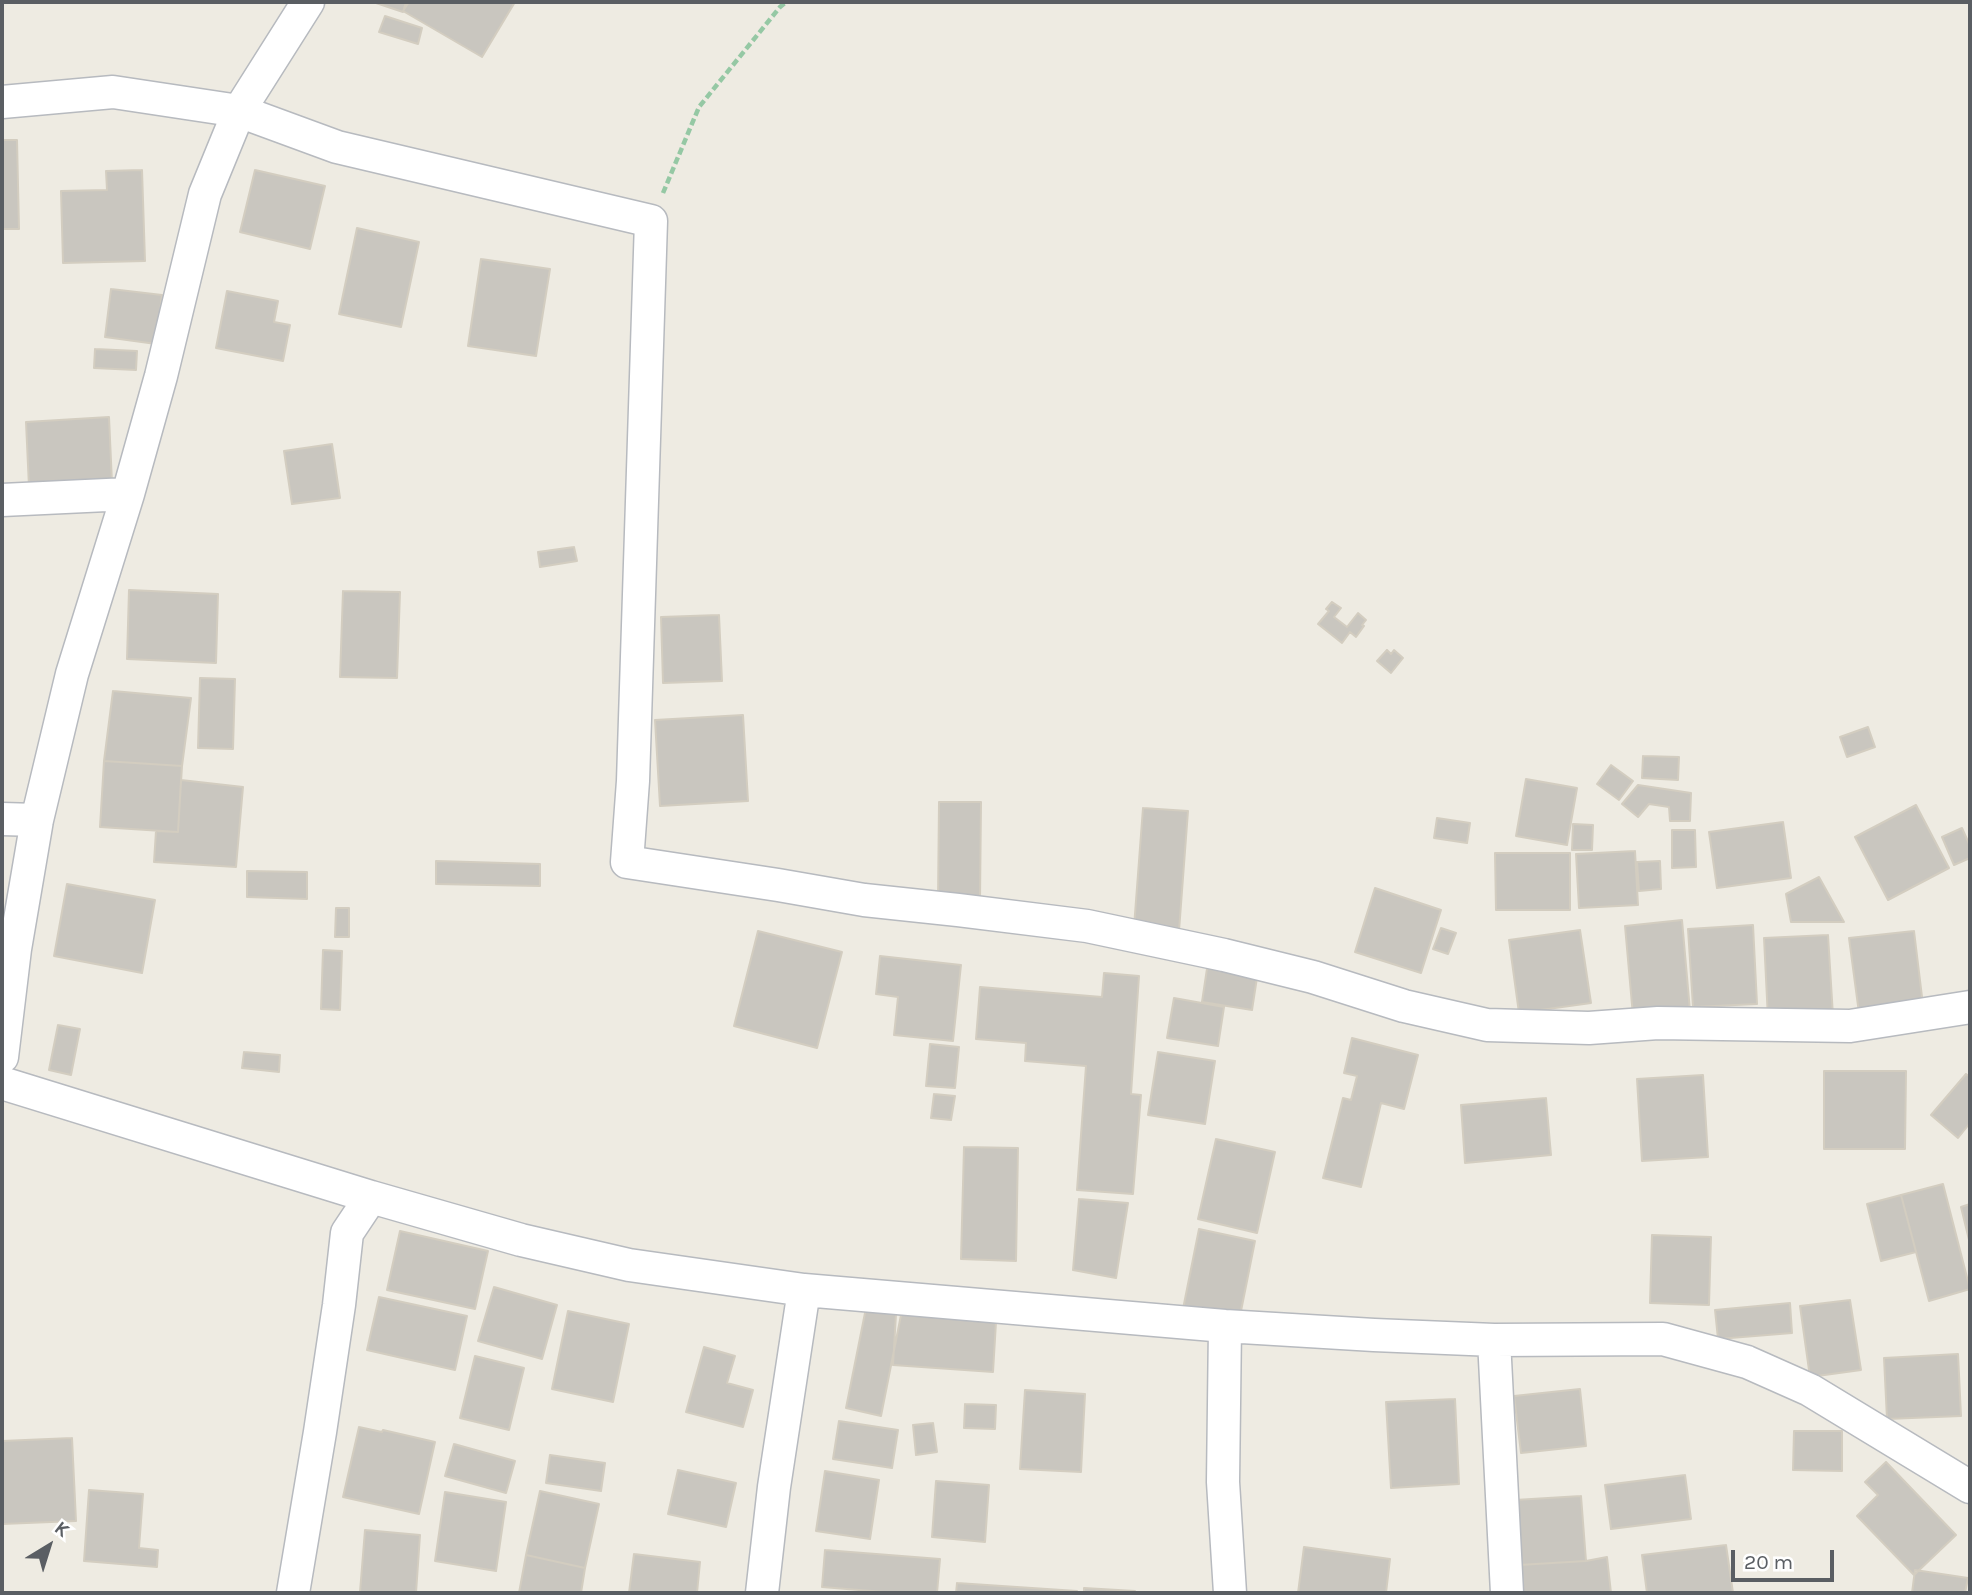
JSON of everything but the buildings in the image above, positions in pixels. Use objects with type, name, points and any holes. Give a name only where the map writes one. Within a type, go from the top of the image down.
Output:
[{"type":"street","points":[[2,1056],[15,949],[37,820],[72,674],[128,494],[161,376],[205,194],[239,111],[307,2]]},
{"type":"street","points":[[2,102],[113,92],[239,111],[337,147],[650,221],[633,781],[627,862],[864,900],[1087,926],[1275,967],[1404,1006],[1487,1025],[1589,1028],[1658,1023],[1850,1026],[1970,1007]]},
{"type":"street","points":[[2,500],[128,494]]},
{"type":"street","points":[[2,819],[37,820]]},
{"type":"street","points":[[2,1083],[372,1197],[522,1240],[629,1265],[804,1290],[1225,1326],[1493,1340],[1663,1339],[1747,1362],[1810,1391],[1970,1487]]},
{"type":"street","points":[[292,1593],[340,1305],[347,1233],[372,1197]]},
{"type":"street","points":[[762,1593],[774,1487],[804,1290]]},
{"type":"street","points":[[1225,1326],[1223,1482],[1230,1593]]},
{"type":"street","points":[[1493,1340],[1507,1593]]},
{"type":"path","points":[[650,221],[699,107],[786,2]]}]
